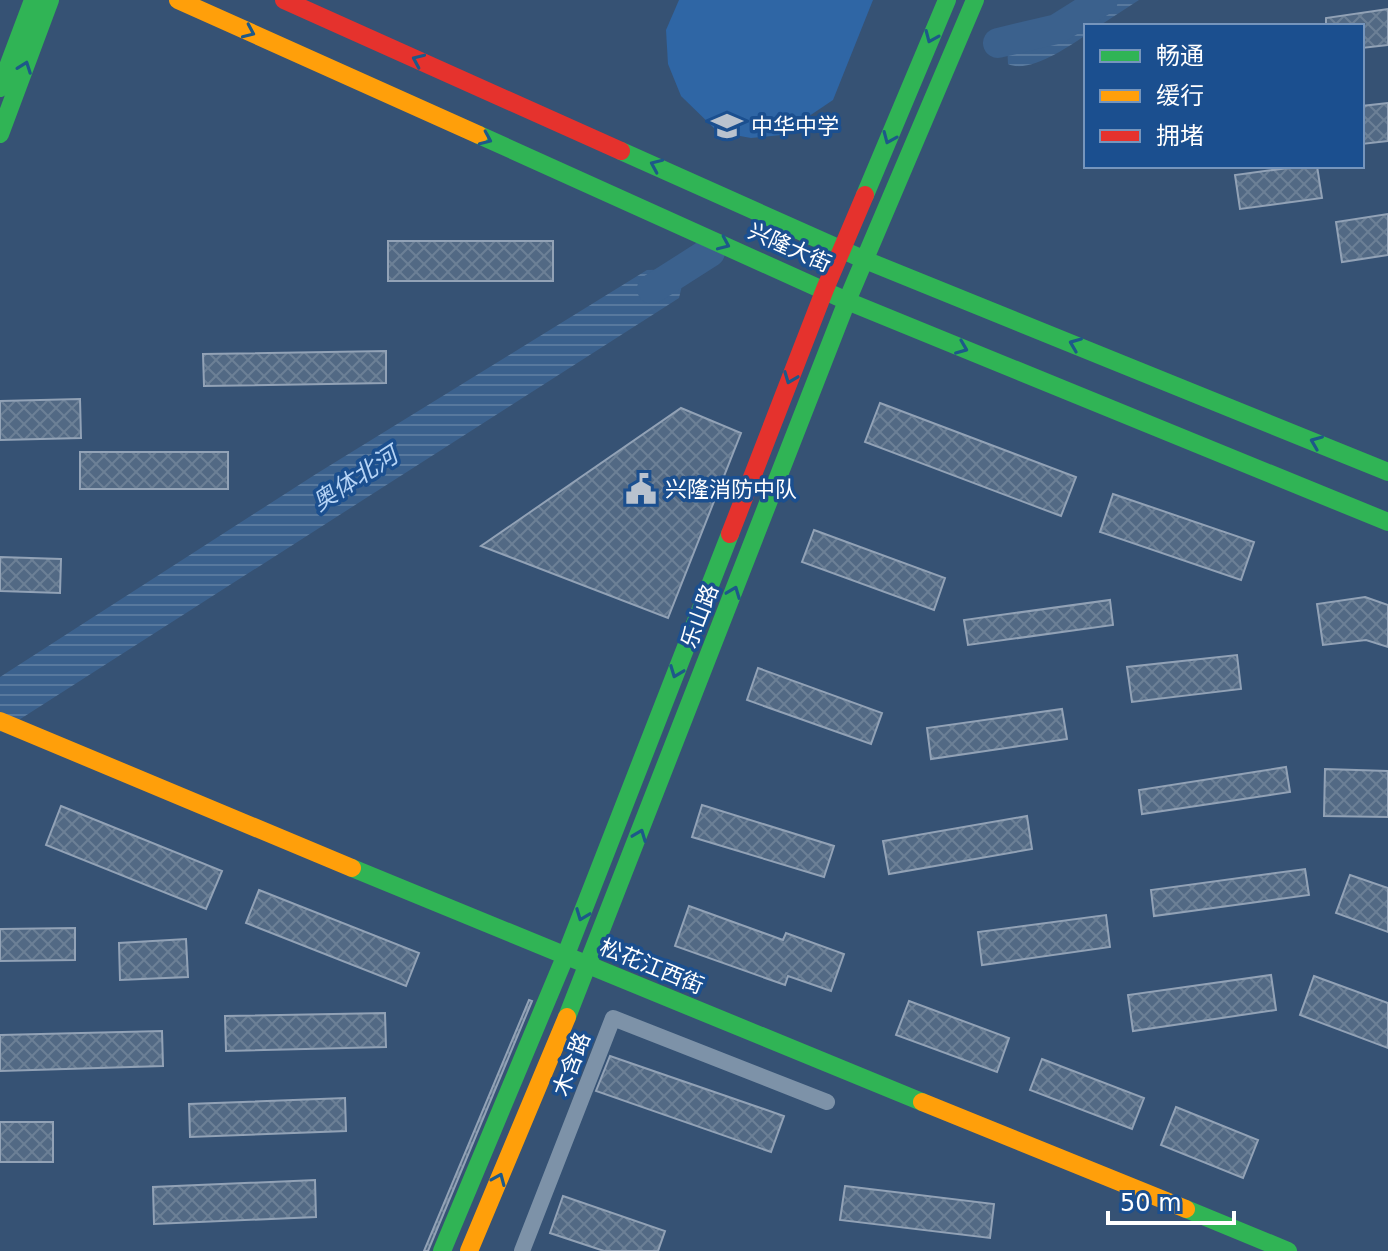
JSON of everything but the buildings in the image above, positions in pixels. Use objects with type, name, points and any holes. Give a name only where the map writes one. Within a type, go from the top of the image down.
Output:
[{"type":"street","points":[[0,88],[33,0]]},
{"type":"street","points":[[0,134],[50,0]]},
{"type":"street","name":"兴隆大街","points":[[178,0],[847,301],[1388,522]]},
{"type":"street","name":"兴隆大街","points":[[284,0],[865,260],[1388,472]]},
{"type":"street","name":"乐山路","points":[[442,1251],[565,957],[825,289],[947,0]]},
{"type":"street","name":"乐山路","points":[[469,1251],[588,966],[847,301],[975,0]]},
{"type":"street","name":"松花江西街","points":[[0,721],[565,957],[1288,1251]]},
{"type":"street","name":"木含路","points":[[522,1251],[613,1018],[827,1102]]},
{"type":"shaded area","points":[[679,0],[873,0],[833,100],[781,135],[751,138],[718,132],[681,96],[668,64],[666,30]]},
{"type":"water","points":[[1078,0],[1139,0],[1102,24],[1084,24],[1084,36],[1048,58],[1027,65],[1008,64],[1007,43],[1022,27],[1044,21]]},
{"type":"water","points":[[686,269],[679,298],[0,732],[0,677],[316,474],[647,270]]},
{"type":"waterway","name":"奥体北河","points":[[998,43],[1057,29],[1103,0]]},
{"type":"waterway","name":"奥体北河","points":[[652,289],[710,252]]},
{"type":"traffic: fast","points":[[0,88],[33,0]]},
{"type":"traffic: fast","points":[[0,134],[50,0]]},
{"type":"traffic: fast","points":[[865,195],[947,0]]},
{"type":"traffic: fast","points":[[567,1017],[847,301],[975,0]]},
{"type":"traffic: fast","points":[[479,135],[847,301],[1388,522]]},
{"type":"traffic: fast","points":[[621,151],[865,260],[1388,472]]},
{"type":"traffic: fast","points":[[442,1251],[565,957],[730,534]]},
{"type":"traffic: fast","points":[[352,868],[922,1102]]},
{"type":"traffic: fast","points":[[1186,1209],[1288,1251]]},
{"type":"traffic: slow","points":[[178,0],[479,135]]},
{"type":"traffic: slow","points":[[0,721],[352,868]]},
{"type":"traffic: slow","points":[[469,1251],[567,1017]]},
{"type":"traffic: slow","points":[[922,1102],[1186,1209]]},
{"type":"traffic: jam","points":[[284,0],[621,151]]},
{"type":"traffic: jam","points":[[730,534],[865,195]]},
{"type":"place","name":"中华中学","points":[[727,126]]},
{"type":"place","name":"兴隆消防中队","points":[[641,489]]}]
